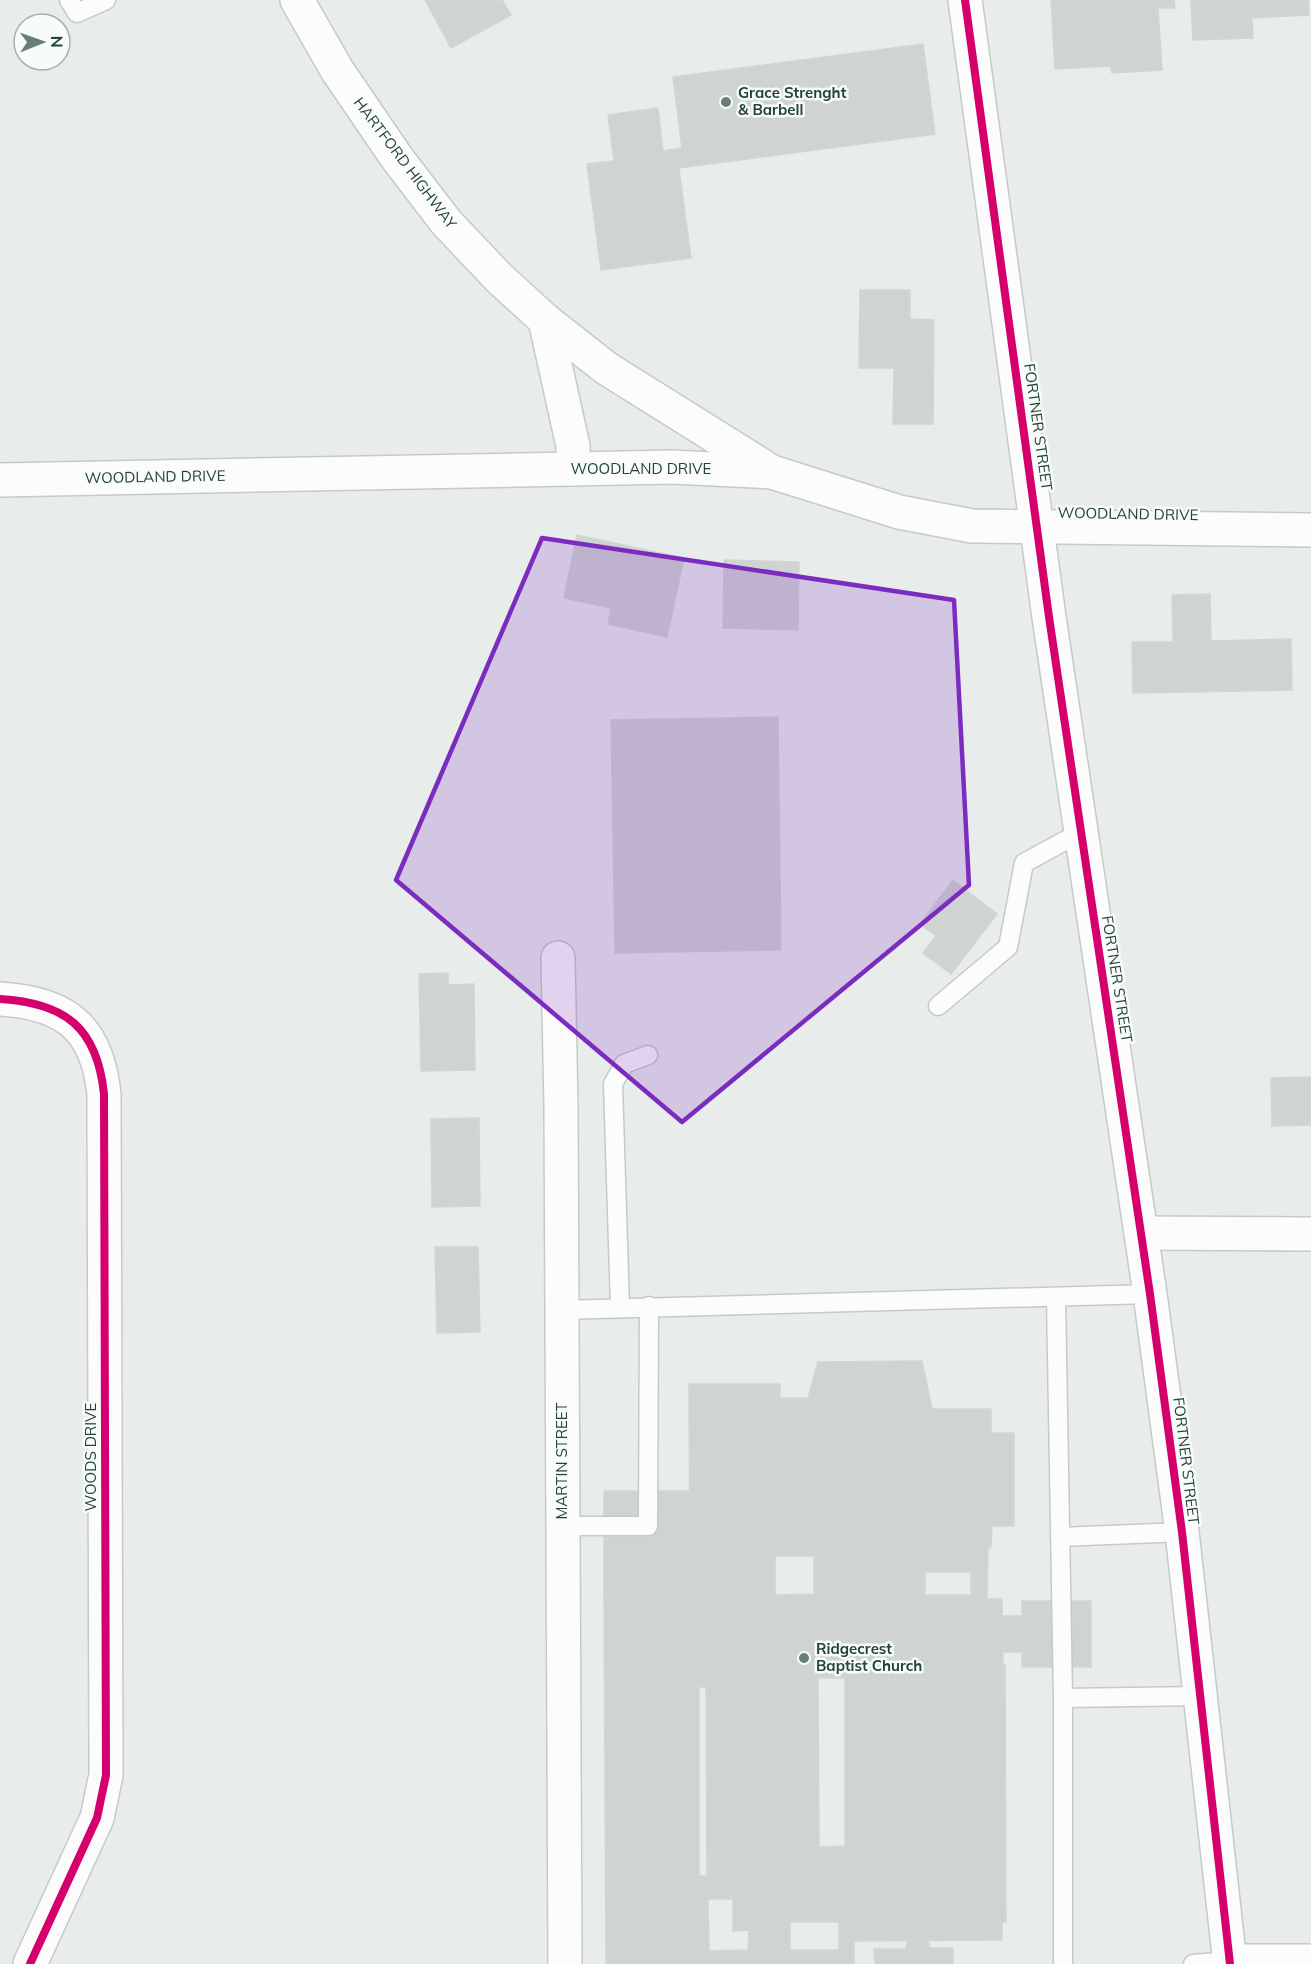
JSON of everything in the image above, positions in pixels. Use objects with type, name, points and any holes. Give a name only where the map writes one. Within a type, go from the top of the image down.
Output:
[{"type":"street","name":"HARTFORD HIGHWAY","points":[[297,0],[344,80],[397,158],[446,222],[499,278],[545,320],[614,374],[772,472]]},
{"type":"street","name":"FORTNER STREET","points":[[965,0],[1049,617],[1150,1294],[1182,1532],[1230,1962]]},
{"type":"street","points":[[545,320],[573,446],[573,469]]},
{"type":"street","name":"WOODLAND DRIVE","points":[[0,480],[672,467],[772,472],[899,512],[972,526],[1311,530]]},
{"type":"street","name":"MARTIN STREET","points":[[558,958],[564,1964]]},
{"type":"street","name":"WOODS DRIVE","points":[[0,999],[30,1001],[53,1008],[73,1021],[87,1037],[96,1055],[102,1072],[104,1094],[106,1775],[97,1818],[30,1964]]},
{"type":"street","points":[[1141,1233],[1311,1234]]},
{"type":"street","points":[[1230,1962],[1311,1961]]},
{"type":"lane","points":[[69,0],[78,14],[106,0]]},
{"type":"lane","points":[[938,1006],[1008,947],[1024,863],[1081,832]]},
{"type":"lane","points":[[620,1307],[614,1084],[624,1064],[648,1055]]},
{"type":"lane","points":[[561,1310],[1150,1294]]},
{"type":"lane","points":[[1056,1297],[1063,1698],[1063,1964]]},
{"type":"lane","points":[[562,1526],[648,1526],[649,1306]]},
{"type":"lane","points":[[1060,1537],[1182,1532]]},
{"type":"lane","points":[[1063,1698],[1201,1696]]},
{"type":"lane","points":[[1193,1964],[1230,1962]]},
{"type":"highlighted area","points":[[542,538],[954,600],[969,885],[682,1122],[396,880]]},
{"type":"building","points":[[425,0],[502,0],[511,15],[451,48]]},
{"type":"building","points":[[1051,0],[1174,0],[1175,8],[1158,8],[1162,70],[1112,73],[1111,66],[1055,69]]},
{"type":"building","points":[[1191,0],[1308,0],[1309,15],[1252,18],[1253,38],[1193,40]]},
{"type":"building","points":[[923,44],[935,134],[679,168],[691,258],[601,270],[587,164],[614,161],[608,115],[658,108],[663,151],[682,148],[673,77]]},
{"type":"building","points":[[860,290],[910,290],[910,319],[934,320],[933,424],[893,424],[894,368],[859,368]]},
{"type":"building","points":[[577,535],[684,558],[667,637],[608,624],[611,608],[564,598]]},
{"type":"building","points":[[724,560],[799,562],[798,630],[723,628]]},
{"type":"building","points":[[1210,594],[1211,641],[1291,639],[1292,690],[1133,693],[1132,642],[1173,642],[1172,595]]},
{"type":"building","points":[[778,717],[781,950],[615,953],[611,720]]},
{"type":"building","points":[[953,880],[997,914],[951,974],[923,953],[936,936],[920,924]]},
{"type":"building","points":[[448,973],[448,985],[474,984],[475,1070],[421,1071],[419,974]]},
{"type":"building","points":[[1311,1077],[1311,1125],[1272,1126],[1271,1078]]},
{"type":"building","points":[[479,1118],[480,1206],[432,1207],[431,1119]]},
{"type":"building","points":[[435,1247],[478,1247],[480,1332],[437,1333]]},
{"type":"building","name":"Ridgecrest Baptist Church","points":[[922,1361],[932,1409],[991,1409],[991,1433],[1014,1433],[1014,1526],[992,1526],[991,1547],[988,1547],[987,1599],[1002,1599],[1003,1665],[1005,1665],[1006,1922],[1002,1922],[1002,1940],[854,1941],[854,1964],[606,1964],[604,1594],[690,1594],[689,1384],[780,1384],[780,1398],[808,1398],[818,1362]],"holes":[[[775,1556],[814,1556],[814,1594],[775,1595]],[[925,1572],[971,1572],[971,1595],[925,1595]],[[818,1678],[845,1678],[845,1846],[819,1847]],[[699,1687],[706,1687],[707,1876],[699,1876]],[[708,1899],[733,1899],[733,1931],[749,1930],[748,1950],[709,1951]],[[790,1922],[839,1922],[839,1950],[790,1950]]]},
{"type":"building","points":[[604,1491],[690,1491],[690,1594],[604,1594]]},
{"type":"building","points":[[1022,1601],[1091,1601],[1091,1667],[1022,1667],[1022,1652],[1003,1652],[1003,1616],[1022,1616]]},
{"type":"building","points":[[907,1941],[929,1941],[929,1948],[953,1948],[953,1964],[875,1964],[874,1949],[906,1949]]},
{"type":"cycle path","points":[[965,0],[1049,617],[1150,1294],[1182,1532],[1230,1964]]},
{"type":"cycle path","points":[[0,999],[43,1006],[60,1013],[74,1023],[94,1051],[104,1094],[106,1775],[97,1818],[30,1964]]},
{"type":"place","name":"Grace Strenght & Barbell","points":[[726,102]]},
{"type":"place","name":"Ridgecrest Baptist Church","points":[[804,1658]]}]
